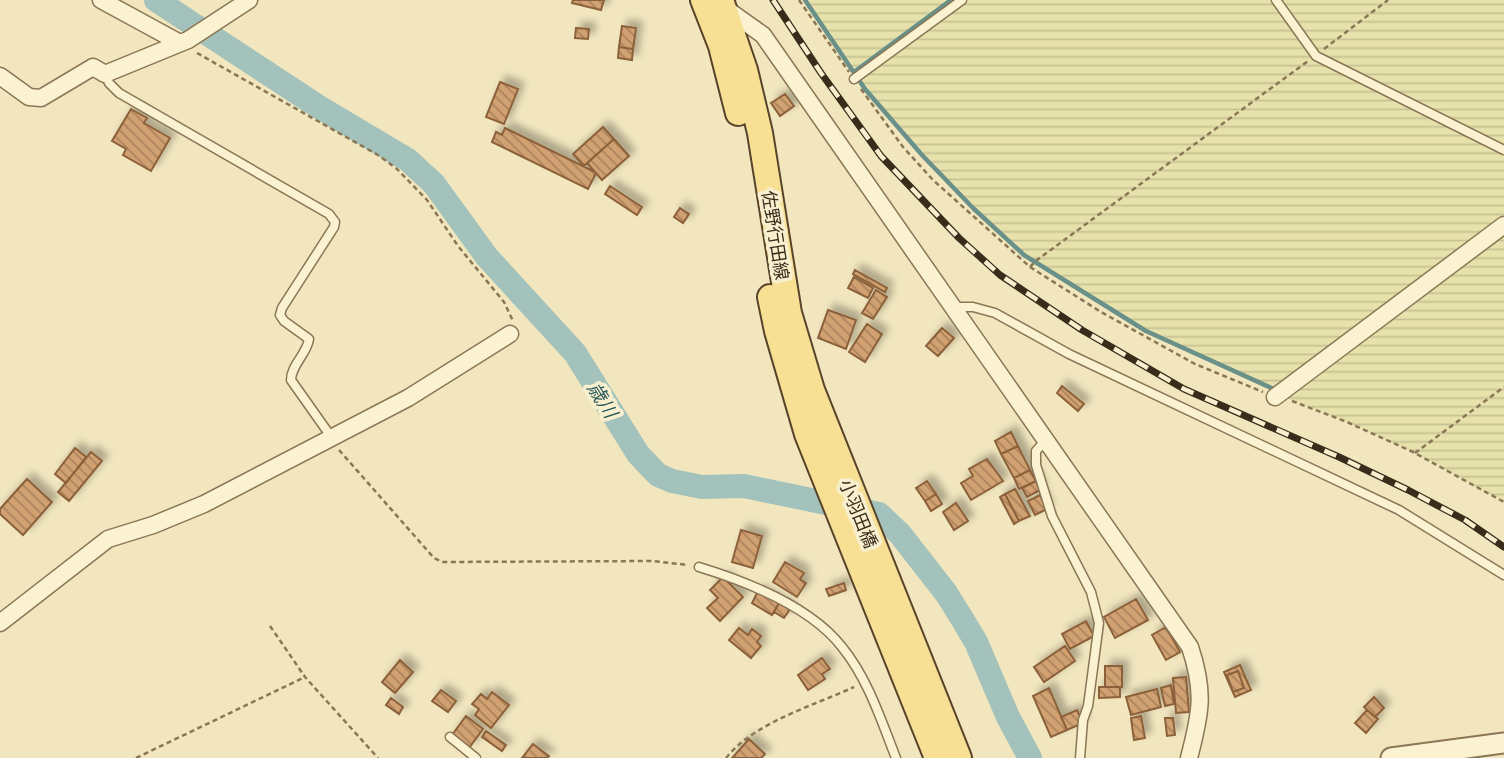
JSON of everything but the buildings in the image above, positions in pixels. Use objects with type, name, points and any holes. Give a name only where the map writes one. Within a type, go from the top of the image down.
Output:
[{"type":"main road","name":"佐野行田線","points":[[714,2],[746,70],[760,133],[789,313],[830,466]]},
{"type":"main road","name":"小羽田橋","points":[[830,466],[851,547],[937,758]]},
{"type":"main road","name":"小羽田橋","points":[[830,466],[878,557],[959,758]]},
{"type":"street","points":[[102,0],[184,41]]},
{"type":"street","points":[[0,76],[29,97],[41,98],[93,67],[105,74],[184,41],[249,0]]},
{"type":"street","points":[[714,2],[763,35],[1190,647],[1199,676],[1201,696],[1189,758]]},
{"type":"street","points":[[1275,397],[1504,225]]},
{"type":"street","points":[[0,623],[108,540],[204,504],[408,398],[510,334]]},
{"type":"street","points":[[1391,758],[1504,743]]},
{"type":"lane","points":[[854,79],[962,0]]},
{"type":"lane","points":[[1276,0],[1316,56],[1504,150]]},
{"type":"lane","points":[[105,74],[119,93],[287,188],[333,219],[334,227],[280,315],[309,339],[291,374],[291,380],[332,438]]},
{"type":"lane","points":[[954,307],[974,307],[995,313],[1069,354],[1399,510],[1504,575]]},
{"type":"lane","points":[[1046,440],[1036,451],[1036,466],[1052,516],[1091,592],[1099,623],[1088,706],[1083,720],[1080,758]]},
{"type":"lane","points":[[699,567],[742,580],[796,609],[842,646],[873,700],[896,758]]},
{"type":"lane","points":[[450,737],[476,758]]},
{"type":"path","points":[[799,0],[903,147],[933,180],[1030,267],[1101,312],[1195,364],[1275,397],[1286,398],[1347,422],[1415,453],[1504,502]]},
{"type":"path","points":[[1030,267],[1388,0]]},
{"type":"path","points":[[184,41],[378,155],[397,169],[427,200],[458,246],[504,302],[513,317],[510,334]]},
{"type":"path","points":[[1415,453],[1504,387]]},
{"type":"path","points":[[332,438],[340,451],[434,558],[443,562],[653,561],[699,567]]},
{"type":"path","points":[[270,626],[305,677],[378,758]]},
{"type":"path","points":[[136,758],[305,677]]},
{"type":"path","points":[[726,758],[737,744],[755,732],[864,683]]},
{"type":"shaded area","points":[[805,0],[1504,0],[1504,502],[1413,452],[1286,398],[1283,393],[1146,331],[1024,255],[973,208],[922,155],[865,89]]},
{"type":"waterway","name":"歳川","points":[[156,0],[319,107],[408,160],[434,184],[487,257],[575,353],[638,454],[658,475],[672,481],[702,487],[744,486],[879,514],[900,534],[946,593],[961,617],[976,642],[1008,717],[1030,758]]},
{"type":"waterway","points":[[805,0],[865,89],[922,155],[973,208],[1024,255],[1146,331],[1278,391]]},
{"type":"waterway","points":[[854,72],[951,0]]},
{"type":"railway","points":[[773,0],[881,156],[959,238],[1000,275],[1082,330],[1184,389],[1408,490],[1465,520],[1504,547]]}]
